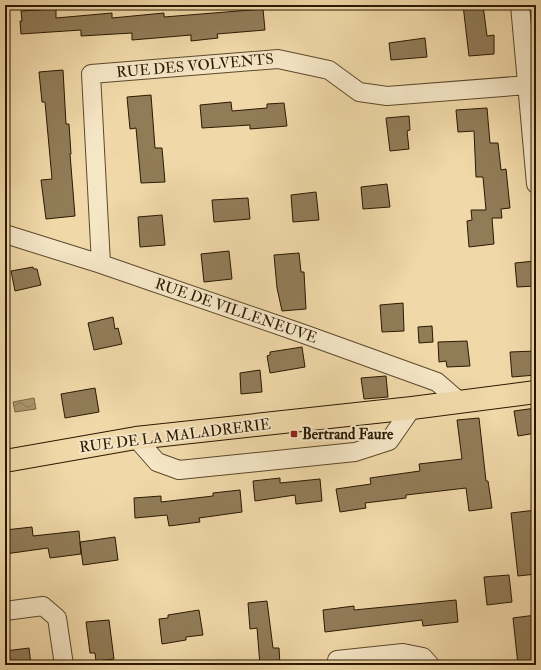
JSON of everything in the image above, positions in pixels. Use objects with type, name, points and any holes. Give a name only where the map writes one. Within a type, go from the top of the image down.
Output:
[{"type":"main road","name":"RUE DE LA MALADRERIE","points":[[5,461],[136,438],[412,408],[536,392]]},
{"type":"street","points":[[520,5],[536,184]]},
{"type":"street","name":"RUE DES VOLVENTS","points":[[102,264],[91,74],[278,59],[329,70],[359,92],[387,96],[528,86]]},
{"type":"street","name":"RUE DE VILLENEUVE","points":[[5,234],[102,264],[437,382],[460,402]]},
{"type":"street","points":[[136,438],[157,462],[179,470],[355,452],[389,441],[412,408]]},
{"type":"street","points":[[5,611],[43,606],[57,618],[64,665]]},
{"type":"street","points":[[337,665],[337,660],[404,653],[422,657],[430,665]]},
{"type":"water","points":[[34,398],[36,409],[15,412],[13,402]]},
{"type":"building","points":[[463,5],[483,5],[487,36],[494,35],[494,54],[469,56]]},
{"type":"building","points":[[56,9],[56,18],[112,13],[112,18],[164,13],[164,17],[263,9],[265,30],[217,34],[218,38],[191,41],[191,35],[132,40],[132,33],[81,36],[81,30],[21,34],[21,11]]},
{"type":"building","points":[[425,38],[427,57],[391,60],[389,43]]},
{"type":"building","points":[[63,70],[66,124],[69,124],[75,216],[46,219],[41,180],[52,179],[45,102],[42,102],[39,72]]},
{"type":"building","points":[[151,95],[155,148],[162,148],[165,182],[141,183],[136,128],[130,129],[127,97]]},
{"type":"building","points":[[231,102],[232,111],[267,108],[267,104],[284,103],[287,126],[250,129],[250,125],[202,128],[200,105]]},
{"type":"building","points":[[487,108],[490,143],[498,143],[501,170],[506,169],[510,208],[501,209],[502,218],[492,218],[494,244],[469,247],[467,221],[472,220],[471,210],[486,210],[483,177],[476,177],[474,131],[458,132],[456,110]]},
{"type":"building","points":[[409,116],[410,130],[407,131],[409,149],[390,151],[386,118]]},
{"type":"building","points":[[387,184],[390,207],[363,209],[361,187]]},
{"type":"building","points":[[316,192],[319,220],[293,222],[291,195]]},
{"type":"building","points":[[248,198],[250,219],[214,222],[212,200]]},
{"type":"building","points":[[162,215],[165,245],[140,247],[138,217]]},
{"type":"building","points":[[229,251],[232,279],[204,282],[201,254]]},
{"type":"building","points":[[299,253],[301,272],[304,272],[306,309],[282,311],[277,288],[274,255]]},
{"type":"building","points":[[535,261],[536,286],[517,287],[515,263]]},
{"type":"building","points":[[33,267],[34,269],[37,269],[41,285],[15,291],[11,271]]},
{"type":"building","points":[[403,303],[404,331],[382,332],[380,305]]},
{"type":"building","points":[[113,317],[115,329],[118,328],[122,344],[94,350],[88,323]]},
{"type":"building","points":[[432,326],[433,342],[419,343],[418,327]]},
{"type":"building","points":[[467,341],[470,366],[447,367],[446,361],[439,362],[438,342]]},
{"type":"building","points":[[302,347],[305,367],[270,373],[267,356],[270,355],[270,352]]},
{"type":"building","points":[[536,351],[536,375],[512,377],[510,352]]},
{"type":"building","points":[[260,370],[262,392],[241,394],[240,373]]},
{"type":"building","points":[[386,376],[388,397],[364,399],[361,378]]},
{"type":"building","points":[[95,388],[99,412],[65,418],[61,394]]},
{"type":"building","points":[[536,408],[536,433],[518,436],[514,411]]},
{"type":"building","points":[[479,418],[486,481],[488,481],[492,508],[469,511],[466,488],[406,495],[406,498],[365,503],[366,508],[340,512],[336,489],[371,484],[370,478],[420,471],[419,464],[462,459],[457,420]]},
{"type":"building","points":[[280,478],[280,483],[320,479],[322,501],[296,504],[295,495],[255,501],[253,481]]},
{"type":"building","points":[[240,490],[242,512],[199,518],[200,522],[169,526],[167,515],[135,518],[134,498],[161,496],[161,502],[213,496],[213,493]]},
{"type":"building","points":[[536,510],[536,574],[518,576],[511,513]]},
{"type":"building","points":[[32,527],[33,536],[79,531],[81,554],[50,558],[48,548],[5,554],[5,530]]},
{"type":"building","points":[[115,537],[118,560],[83,565],[80,542]]},
{"type":"building","points":[[509,575],[512,602],[487,605],[484,577]]},
{"type":"building","points":[[456,600],[458,622],[423,626],[422,620],[325,632],[323,610],[354,606],[354,610]]},
{"type":"building","points":[[267,601],[273,648],[279,648],[280,665],[260,665],[257,628],[250,629],[248,603]]},
{"type":"building","points":[[199,610],[203,635],[186,637],[186,640],[162,644],[159,619],[168,618],[168,615]]},
{"type":"building","points":[[536,615],[536,665],[518,665],[513,618]]},
{"type":"building","points":[[109,620],[114,659],[96,661],[95,653],[90,653],[86,622]]},
{"type":"building","points":[[29,648],[31,665],[7,665],[5,651]]},
{"type":"place","name":"Bertrand Faure","points":[[294,434]]}]
